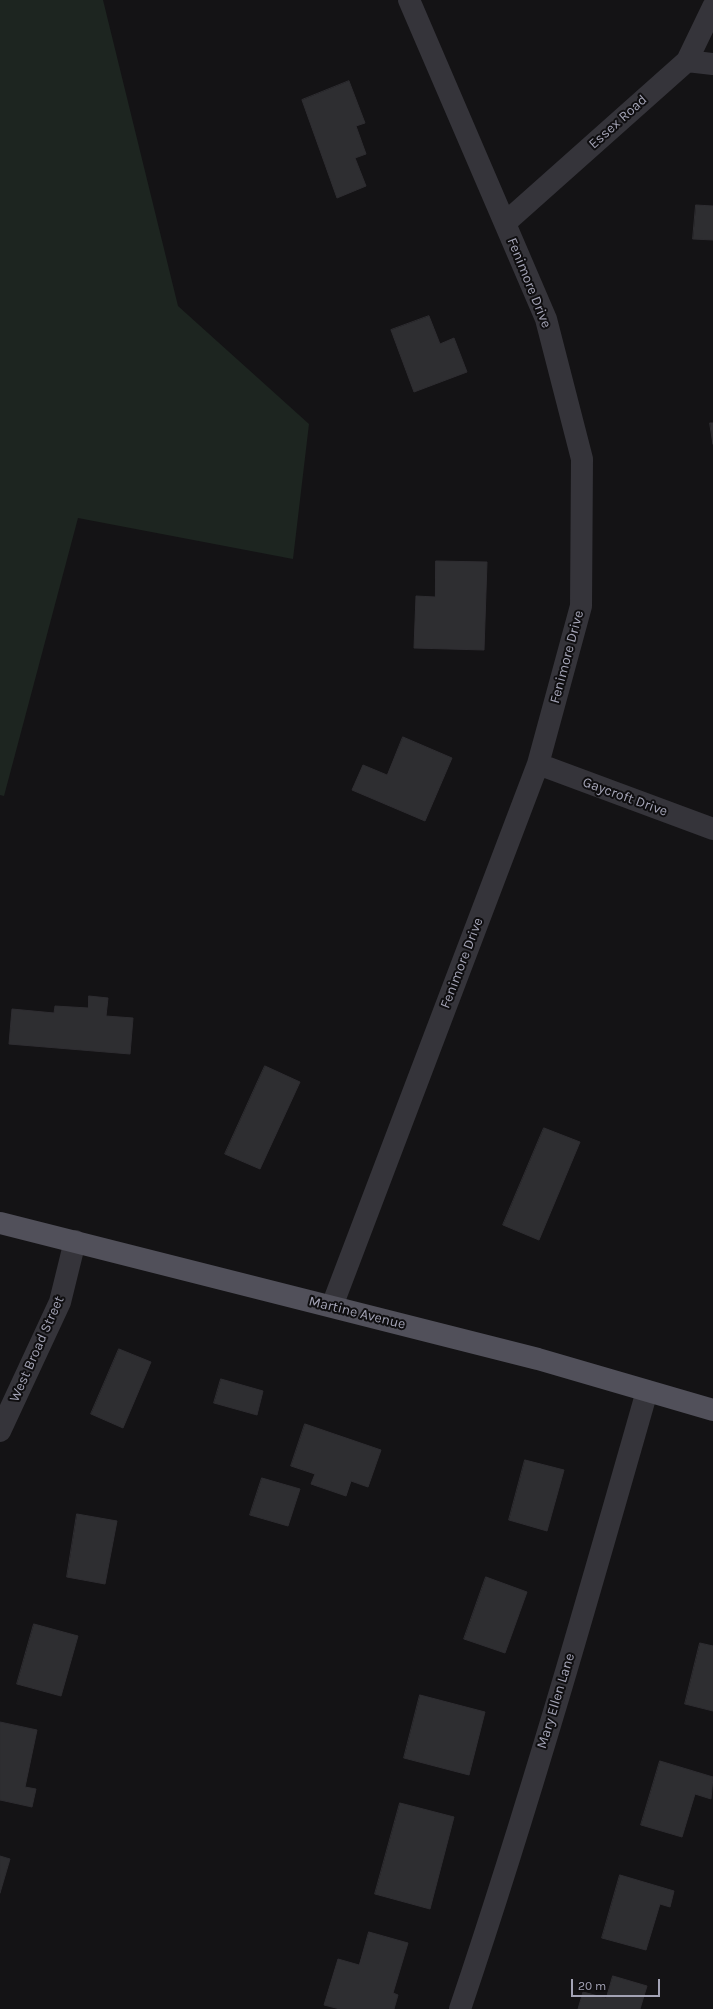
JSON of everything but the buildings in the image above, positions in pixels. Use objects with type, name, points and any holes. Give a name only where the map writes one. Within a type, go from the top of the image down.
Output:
[{"type":"main road","name":"Martine Avenue","points":[[0,1223],[538,1359],[713,1410]]},
{"type":"street","name":"Fenimore Drive","points":[[332,1306],[538,764],[581,606],[582,459],[546,319],[409,0]]},
{"type":"street","name":"Essex Road","points":[[504,223],[687,61],[713,7]]},
{"type":"street","points":[[687,61],[713,64]]},
{"type":"street","name":"Gaycroft Drive","points":[[538,764],[713,829]]},
{"type":"street","name":"West Broad Street","points":[[0,1431],[60,1302],[75,1241]]},
{"type":"street","name":"Mary Ellen Lane","points":[[460,2009],[487,1930],[597,1565],[647,1390]]},
{"type":"shaded area","points":[[0,0],[103,0],[178,306],[309,424],[293,559],[78,518],[4,796],[0,795]]}]
